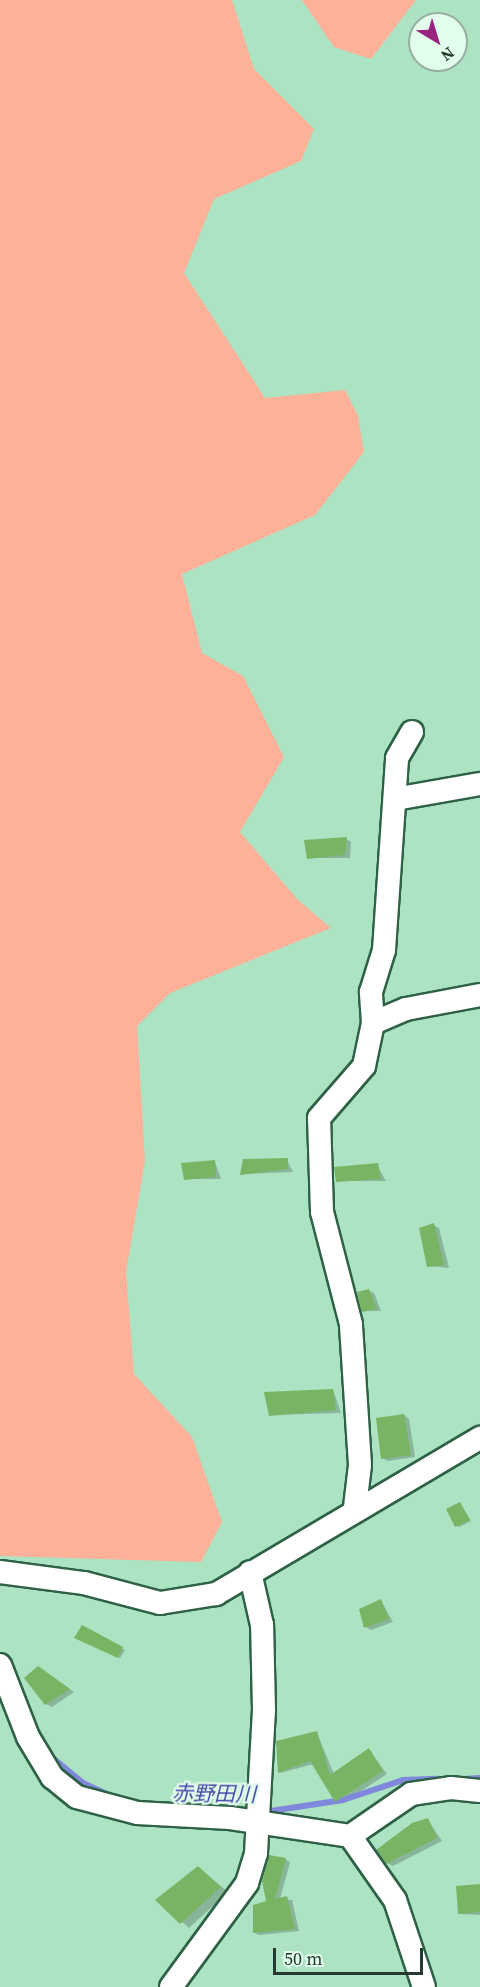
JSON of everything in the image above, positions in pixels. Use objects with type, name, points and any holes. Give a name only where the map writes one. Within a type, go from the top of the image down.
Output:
[{"type":"street","points":[[355,1507],[360,1465],[351,1324],[322,1212],[319,1118],[364,1065],[373,1023],[371,992],[384,950],[397,758],[412,732]]},
{"type":"street","points":[[395,799],[480,784]]},
{"type":"street","points":[[373,1023],[406,1009],[480,995]]},
{"type":"street","points":[[0,1572],[64,1579],[160,1603],[216,1594],[355,1507],[480,1438]]},
{"type":"street","points":[[171,1987],[247,1883],[258,1824],[262,1625],[250,1572]]},
{"type":"street","points":[[0,1665],[28,1737],[52,1777],[77,1797],[137,1813],[258,1824],[350,1836],[411,1794],[452,1788],[480,1791]]},
{"type":"street","points":[[350,1836],[394,1900],[424,1987]]},
{"type":"shaded area","points":[[0,0],[232,0],[254,69],[314,129],[301,161],[214,199],[184,273],[265,398],[345,390],[358,416],[364,452],[315,515],[182,574],[202,653],[243,676],[284,757],[240,832],[298,900],[331,928],[170,993],[137,1026],[145,1161],[126,1272],[134,1374],[192,1437],[222,1522],[201,1562],[0,1556]]},
{"type":"shaded area","points":[[302,0],[416,0],[371,59],[334,47]]},
{"type":"building","points":[[347,837],[345,855],[307,859],[304,840]]},
{"type":"building","points":[[288,1158],[288,1169],[240,1175],[243,1159]]},
{"type":"building","points":[[215,1160],[216,1177],[184,1180],[181,1163]]},
{"type":"building","points":[[378,1163],[381,1179],[336,1182],[334,1167]]},
{"type":"building","points":[[434,1223],[444,1265],[427,1267],[419,1228]]},
{"type":"building","points":[[369,1289],[377,1309],[362,1312],[357,1292]]},
{"type":"building","points":[[333,1389],[336,1410],[269,1416],[264,1392]]},
{"type":"building","points":[[404,1414],[411,1455],[381,1459],[376,1418]]},
{"type":"building","points":[[460,1502],[470,1520],[455,1527],[446,1509]]},
{"type":"building","points":[[381,1599],[389,1619],[364,1628],[359,1609]]},
{"type":"building","points":[[82,1625],[123,1647],[118,1658],[74,1638]]},
{"type":"building","points":[[38,1666],[70,1689],[45,1705],[24,1678]]},
{"type":"building","points":[[317,1731],[330,1775],[369,1748],[383,1771],[335,1802],[310,1761],[278,1773],[276,1741]]},
{"type":"building","points":[[428,1818],[437,1838],[386,1864],[376,1850],[412,1823]]},
{"type":"building","points":[[269,1855],[286,1858],[275,1899],[287,1896],[295,1929],[253,1933],[253,1905],[266,1901],[262,1881]]},
{"type":"building","points":[[198,1866],[221,1887],[180,1924],[155,1900]]},
{"type":"building","points":[[480,1884],[480,1912],[458,1914],[456,1886]]},
{"type":"waterway","name":"赤野田川","points":[[48,1754],[83,1783],[109,1795]]},
{"type":"waterway","name":"赤野田川","points":[[464,1779],[480,1778]]},
{"type":"waterway","name":"赤野田川","points":[[264,1812],[343,1800],[403,1780],[438,1779]]}]
